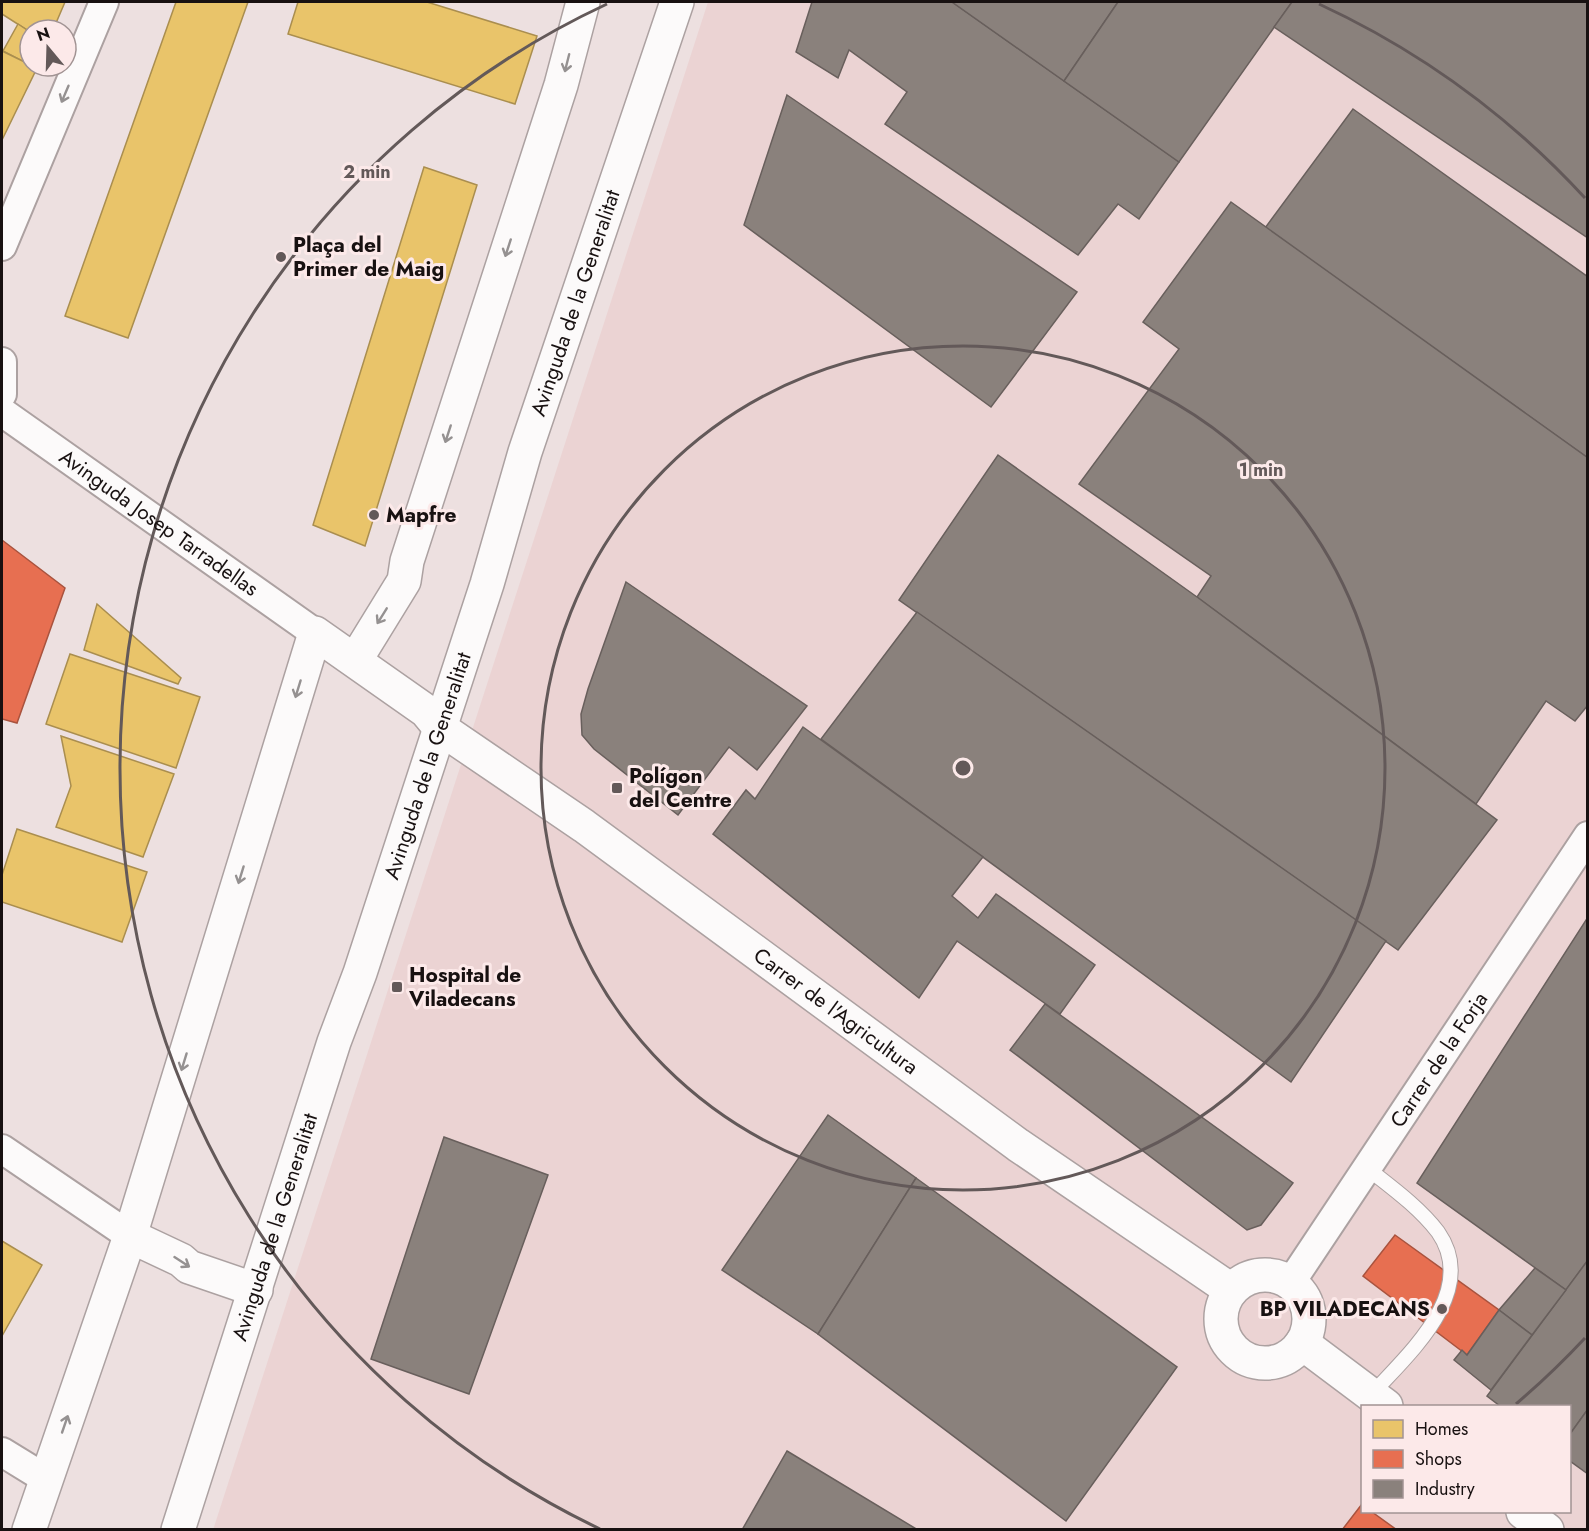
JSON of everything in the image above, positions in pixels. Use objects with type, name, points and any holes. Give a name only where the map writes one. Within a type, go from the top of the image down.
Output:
[{"type":"street","points":[[2,246],[104,2]]},
{"type":"street","name":"Avinguda de la Generalitat","points":[[178,1530],[334,1042],[487,584],[525,452],[677,2]]},
{"type":"street","points":[[356,659],[404,581],[411,550],[561,85],[578,3]]},
{"type":"street","points":[[2,362],[2,394]]},
{"type":"street","name":"Avinguda Josep Tarradellas","points":[[2,412],[315,633]]},
{"type":"street","points":[[29,1530],[130,1236],[315,633]]},
{"type":"street","name":"Carrer de l'Agricultura","points":[[315,633],[356,659],[426,711],[440,728],[584,826],[1018,1145],[1231,1290]]},
{"type":"street","name":"Carrer de la Forja","points":[[1291,1282],[1587,836]]},
{"type":"street","points":[[2,1149],[130,1236],[181,1260],[189,1267],[256,1290]]},
{"type":"street","points":[[1266,1274],[1291,1282],[1300,1291],[1310,1317],[1308,1331],[1302,1343],[1292,1353],[1273,1362],[1251,1361],[1238,1354],[1229,1344],[1222,1330],[1221,1316],[1224,1302],[1231,1290],[1241,1281],[1266,1274]]},
{"type":"street","points":[[1302,1343],[1378,1401]]},
{"type":"street","points":[[2,1452],[46,1479]]},
{"type":"street","points":[[1524,1513],[1547,1530]]},
{"type":"lane","points":[[1367,1167],[1407,1200],[1438,1233],[1453,1270],[1446,1297],[1436,1316],[1378,1401]]},
{"type":"shaded area","points":[[708,2],[1587,2],[1587,1529],[213,1530]]},
{"type":"building: Homes","points":[[2,2],[65,2],[58,18],[18,18],[18,24],[2,14]]},
{"type":"building: Homes","points":[[176,2],[248,2],[128,338],[65,316]]},
{"type":"building: Homes","points":[[298,2],[427,2],[537,36],[515,104],[288,34]]},
{"type":"building: Homes","points":[[18,24],[18,59],[3,51]]},
{"type":"building: Homes","points":[[2,51],[18,59],[18,78],[32,78],[2,140]]},
{"type":"building: Homes","points":[[424,167],[477,185],[365,546],[313,525]]},
{"type":"building: Homes","points":[[97,604],[181,678],[178,684],[84,650]]},
{"type":"building: Homes","points":[[70,654],[200,697],[176,768],[46,724]]},
{"type":"building: Homes","points":[[61,736],[174,774],[143,857],[56,827],[71,786]]},
{"type":"building: Homes","points":[[17,829],[147,872],[122,942],[2,902],[2,875]]},
{"type":"building: Homes","points":[[2,1241],[42,1265],[2,1336]]},
{"type":"building: Shops","points":[[2,540],[65,588],[17,723],[2,719]]},
{"type":"building: Shops","points":[[1395,1235],[1499,1310],[1467,1355],[1363,1276]]},
{"type":"building: Shops","points":[[1361,1505],[1361,1513],[1373,1513],[1397,1530],[1342,1530]]},
{"type":"building: Industry","points":[[812,2],[952,2],[1179,162],[1139,219],[1118,204],[1078,255],[885,124],[907,92],[849,50],[838,78],[796,52]]},
{"type":"building: Industry","points":[[952,2],[1118,2],[1064,81]]},
{"type":"building: Industry","points":[[1118,2],[1292,2],[1179,162],[1064,81]]},
{"type":"building: Industry","points":[[1292,2],[1588,2],[1588,238],[1274,27]]},
{"type":"building: Industry","points":[[787,95],[1077,292],[991,407],[744,225]]},
{"type":"building: Industry","points":[[1353,109],[1588,277],[1588,458],[1265,228]]},
{"type":"building: Industry","points":[[1231,202],[1588,458],[1588,705],[1575,721],[1546,701],[1476,804],[1197,597],[1211,576],[1079,484],[1179,349],[1143,322]]},
{"type":"building: Industry","points":[[998,455],[1197,597],[1497,820],[1398,950],[899,600]]},
{"type":"building: Industry","points":[[626,582],[807,706],[757,770],[729,747],[678,815],[594,749],[582,735],[581,714],[588,689]]},
{"type":"building: Industry","points":[[917,612],[1386,941],[1291,1082],[821,739]]},
{"type":"building: Industry","points":[[803,727],[983,857],[952,896],[978,918],[996,894],[1095,965],[1060,1014],[957,941],[919,998],[713,834],[746,790],[755,799]]},
{"type":"building: Industry","points":[[1588,917],[1588,1260],[1566,1290],[1417,1183]]},
{"type":"building: Industry","points":[[1045,1004],[1293,1183],[1261,1225],[1247,1230],[1010,1050]]},
{"type":"building: Industry","points":[[828,1115],[916,1178],[818,1334],[722,1270]]},
{"type":"building: Industry","points":[[444,1137],[548,1175],[469,1394],[371,1359]]},
{"type":"building: Industry","points":[[916,1178],[1177,1367],[1066,1521],[818,1334]]},
{"type":"building: Industry","points":[[1588,1260],[1588,1409],[1571,1433],[1571,1405],[1499,1405],[1487,1396]]},
{"type":"building: Industry","points":[[1535,1268],[1566,1290],[1532,1335],[1499,1310]]},
{"type":"building: Industry","points":[[1499,1310],[1532,1335],[1491,1390],[1454,1360],[1462,1350],[1467,1355]]},
{"type":"building: Industry","points":[[1588,1409],[1588,1474],[1571,1462],[1571,1433]]},
{"type":"building: Industry","points":[[787,1451],[918,1530],[742,1530]]},
{"type":"place","name":"Plaça del Primer de Maig","points":[[281,257]]},
{"type":"place","name":"Mapfre","points":[[374,515]]},
{"type":"place","name":"Polígon del Centre","points":[[617,788]]},
{"type":"place","name":"Hospital de Viladecans","points":[[397,987]]},
{"type":"place","name":"BP VILADECANS","points":[[1442,1309]]}]
